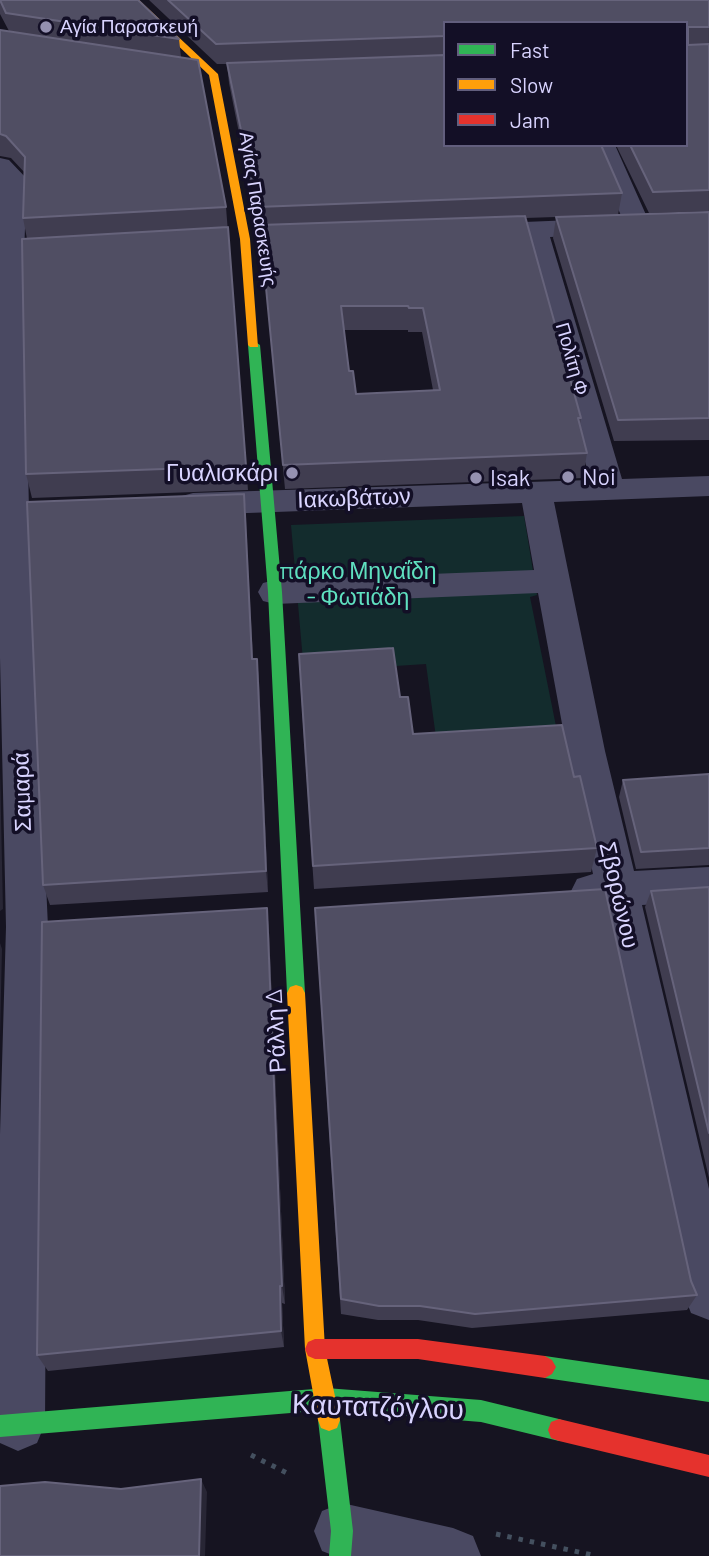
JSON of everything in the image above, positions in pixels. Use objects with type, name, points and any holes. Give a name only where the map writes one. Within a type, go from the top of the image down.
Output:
[{"type":"street","points":[[135,0],[213,74]]},
{"type":"street","points":[[176,68],[213,74],[241,73]]},
{"type":"street","name":"Αγίας Παρασκευής","points":[[213,74],[245,239],[269,501]]},
{"type":"street","points":[[604,147],[638,225]]},
{"type":"street","name":"Σαμαρά","points":[[0,165],[14,179],[18,513],[9,1425]]},
{"type":"street","points":[[452,233],[709,222]]},
{"type":"street","name":"Πολίτη Φ","points":[[535,230],[609,489]]},
{"type":"street","points":[[218,241],[273,238]]},
{"type":"street","name":"Ιακωβάτων","points":[[161,506],[709,486]]},
{"type":"street","name":"Σβορώνου","points":[[537,493],[586,751],[709,1294]]},
{"type":"street","name":"Ράλλη Δ","points":[[269,501],[315,1349],[326,1399],[341,1544]]},
{"type":"street","points":[[275,592],[553,581]]},
{"type":"street","points":[[551,894],[709,884]]},
{"type":"street","points":[[253,913],[333,908]]},
{"type":"street","points":[[13,928],[67,925]]},
{"type":"street","points":[[315,1349],[418,1349],[709,1391]]},
{"type":"street","name":"Καυτατζόγλου","points":[[9,1425],[326,1399],[481,1411],[709,1466]]},
{"type":"street","points":[[341,1544],[453,1556]]},
{"type":"green space","name":"πάρκο Μηναΐδη - Φωτιάδη","points":[[524,516],[537,595],[530,597],[560,746],[438,752],[426,664],[304,672],[291,525]]},
{"type":"building","points":[[0,0],[138,0],[179,39],[6,13]]},
{"type":"building","points":[[168,0],[709,0],[709,27],[688,27],[688,21],[443,21],[443,36],[216,44]]},
{"type":"building","points":[[0,30],[198,60],[226,207],[23,218],[25,157],[6,136],[0,134]]},
{"type":"building","points":[[709,44],[709,190],[653,192],[631,147],[688,147],[688,45]]},
{"type":"building","points":[[443,55],[443,147],[602,147],[622,193],[257,207],[227,63]]},
{"type":"building","points":[[709,212],[709,418],[618,420],[556,217]]},
{"type":"building","points":[[525,216],[581,418],[578,418],[587,453],[283,465],[260,225]],"holes":[[[341,306],[423,308],[440,390],[356,394],[353,371],[349,371]]]},
{"type":"building","points":[[228,227],[246,466],[26,474],[22,239]]},
{"type":"building","points":[[244,494],[252,659],[257,659],[266,871],[43,885],[27,502]]},
{"type":"building","points":[[393,648],[400,697],[408,697],[413,734],[562,725],[574,777],[580,776],[597,848],[313,866],[299,654]]},
{"type":"building","points":[[709,774],[709,848],[641,852],[623,780]]},
{"type":"building","points":[[709,887],[709,1133],[651,891]]},
{"type":"building","points":[[605,889],[691,1281],[697,1295],[475,1314],[420,1306],[379,1306],[341,1299],[315,908]]},
{"type":"building","points":[[267,908],[282,1286],[281,1331],[37,1355],[42,922]]},
{"type":"building","points":[[201,1479],[199,1556],[0,1556],[0,1486],[45,1482],[121,1489]]},
{"type":"traffic: fast","points":[[254,345],[275,592],[296,993]]},
{"type":"traffic: fast","points":[[545,1367],[709,1391]]},
{"type":"traffic: fast","points":[[0,1426],[326,1399],[481,1411],[559,1430]]},
{"type":"traffic: fast","points":[[329,1420],[342,1531],[340,1556]]},
{"type":"traffic: slow","points":[[134,0],[213,74],[245,239],[254,345]]},
{"type":"traffic: slow","points":[[296,993],[315,1349],[329,1420]]},
{"type":"traffic: jam","points":[[315,1349],[418,1349],[545,1367]]},
{"type":"traffic: jam","points":[[559,1430],[709,1466]]},
{"type":"place","name":"Αγία Παρασκευή","points":[[46,27]]},
{"type":"place","name":"Γυαλισκάρι","points":[[292,473]]},
{"type":"place","name":"Noi","points":[[568,477]]},
{"type":"place","name":"Isak","points":[[476,478]]}]
